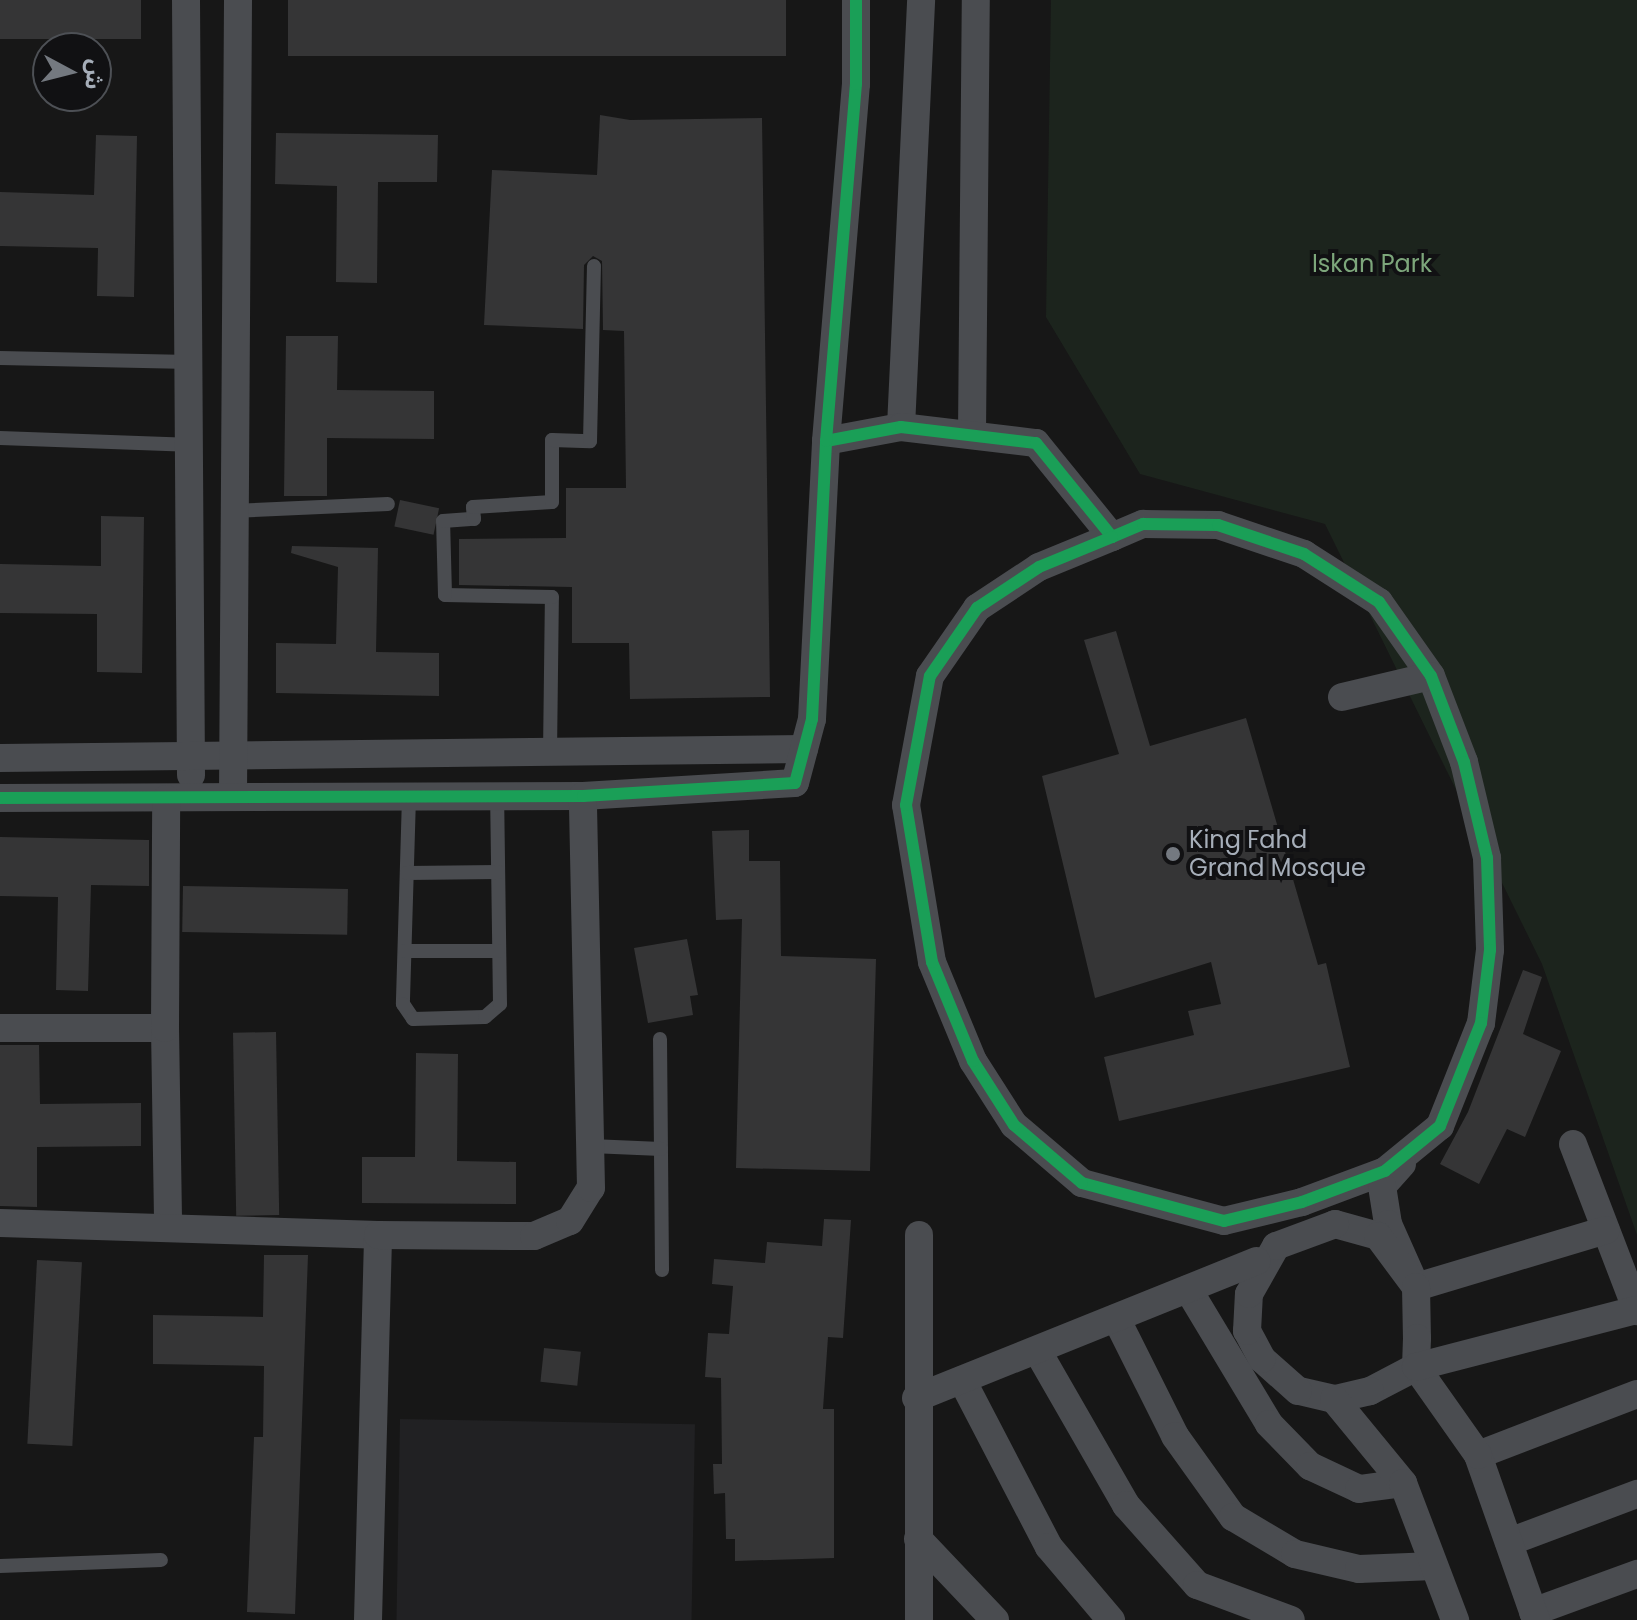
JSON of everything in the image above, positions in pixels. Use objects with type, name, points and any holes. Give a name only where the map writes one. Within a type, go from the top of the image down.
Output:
[{"type":"street","points":[[168,1227],[165,1028],[177,799],[192,757],[187,445],[190,362],[186,0]]},
{"type":"street","points":[[233,797],[232,512],[238,0]]},
{"type":"street","points":[[0,798],[583,796],[795,783],[812,719],[826,441],[856,84],[856,0]]},
{"type":"street","points":[[901,427],[921,0]]},
{"type":"street","points":[[972,434],[976,0]]},
{"type":"street","points":[[826,441],[901,427],[1036,443],[1112,537]]},
{"type":"street","points":[[1143,524],[1218,525],[1304,554],[1379,602],[1431,676],[1464,762],[1487,858],[1490,950],[1481,1023],[1440,1126],[1385,1171],[1302,1202],[1224,1221],[1082,1183],[1014,1125],[973,1061],[932,962],[906,805],[930,676],[977,608],[1039,567],[1112,537],[1143,524]]},
{"type":"street","points":[[1342,697],[1431,676]]},
{"type":"street","points":[[0,758],[804,749]]},
{"type":"street","points":[[0,1223],[378,1235],[534,1236],[570,1221],[591,1188],[583,796]]},
{"type":"street","points":[[0,1028],[165,1028]]},
{"type":"street","points":[[1424,1139],[1382,1186],[1388,1224],[1416,1287],[1416,1367],[1478,1455],[1534,1616],[1637,1574]]},
{"type":"street","points":[[1257,1261],[1249,1294],[1247,1331],[1262,1359],[1298,1391],[1334,1399],[1370,1391],[1416,1367],[1637,1310],[1573,1144]]},
{"type":"street","points":[[1224,1221],[1257,1261]]},
{"type":"street","points":[[1249,1294],[1276,1246],[1335,1224],[1378,1236],[1416,1287]]},
{"type":"street","points":[[1416,1287],[1606,1230]]},
{"type":"street","points":[[368,1620],[378,1235]]},
{"type":"street","points":[[919,1235],[916,1398],[919,1620]]},
{"type":"street","points":[[916,1398],[1257,1261]]},
{"type":"street","points":[[1188,1289],[1269,1424],[1310,1466],[1359,1489],[1403,1483]]},
{"type":"street","points":[[1116,1318],[1175,1436],[1233,1517],[1295,1554],[1359,1569],[1434,1566]]},
{"type":"street","points":[[1037,1350],[1126,1505],[1197,1585],[1291,1620]]},
{"type":"street","points":[[962,1380],[1049,1547],[1111,1620]]},
{"type":"street","points":[[1478,1455],[1637,1394]]},
{"type":"street","points":[[1334,1399],[1403,1483],[1455,1620]]},
{"type":"street","points":[[1509,1542],[1637,1494]]},
{"type":"street","points":[[918,1539],[995,1620]]},
{"type":"lane","points":[[550,753],[552,597],[445,595],[443,521],[474,519],[473,507],[552,502],[552,440],[590,441],[594,266]]},
{"type":"lane","points":[[0,358],[190,362]]},
{"type":"lane","points":[[0,438],[187,445]]},
{"type":"lane","points":[[232,512],[388,504]]},
{"type":"lane","points":[[409,797],[403,1004],[413,1019],[485,1017],[495,1012],[500,1004],[497,796]]},
{"type":"lane","points":[[407,873],[498,872]]},
{"type":"lane","points":[[405,951],[498,951]]},
{"type":"lane","points":[[660,1039],[662,1270]]},
{"type":"lane","points":[[591,1146],[661,1149]]},
{"type":"lane","points":[[0,1566],[161,1560]]},
{"type":"shaded area","points":[[400,1419],[695,1424],[692,1620],[396,1620]]},
{"type":"green space","name":"Iskan Park","points":[[1051,0],[1637,0],[1637,1235],[1542,964],[1325,524],[1140,474],[1046,317]]},
{"type":"building","points":[[0,0],[141,0],[141,39],[112,39],[112,32],[32,32],[32,39],[0,39]]},
{"type":"building","points":[[288,0],[786,0],[786,56],[288,56]]},
{"type":"building","points":[[600,115],[630,120],[762,118],[770,697],[630,699],[629,643],[572,643],[572,587],[459,585],[459,539],[566,538],[566,488],[626,488],[624,331],[603,330],[602,261],[593,256],[584,265],[583,329],[484,325],[492,170],[597,175]]},
{"type":"building","points":[[276,133],[438,135],[437,182],[378,182],[377,283],[336,282],[337,186],[275,184]]},
{"type":"building","points":[[96,135],[137,136],[134,297],[97,296],[98,248],[0,246],[0,192],[94,195]]},
{"type":"building","points":[[286,336],[338,336],[337,390],[434,391],[434,439],[327,438],[327,496],[284,496]]},
{"type":"building","points":[[400,500],[439,508],[434,535],[394,526]]},
{"type":"building","points":[[101,516],[144,517],[142,673],[97,672],[97,614],[0,613],[0,564],[101,566]]},
{"type":"building","points":[[292,546],[378,548],[376,652],[439,653],[439,696],[276,693],[276,643],[336,644],[338,567],[291,553]]},
{"type":"building","name":"King Fahd Grand Mosque","points":[[1116,631],[1150,746],[1246,718],[1318,965],[1326,963],[1350,1067],[1119,1121],[1104,1057],[1194,1035],[1188,1011],[1221,1004],[1211,962],[1095,998],[1042,776],[1119,754],[1084,640]]},
{"type":"building","points":[[749,830],[749,861],[780,861],[781,956],[876,959],[870,1171],[736,1168],[742,919],[716,920],[712,831]]},
{"type":"building","points":[[0,837],[149,840],[149,886],[91,885],[88,991],[56,990],[58,897],[0,896]]},
{"type":"building","points":[[183,886],[348,889],[347,935],[182,932]]},
{"type":"building","points":[[687,939],[698,995],[690,996],[693,1015],[648,1023],[634,948]]},
{"type":"building","points":[[1523,970],[1542,977],[1523,1034],[1561,1051],[1525,1137],[1507,1129],[1479,1184],[1440,1164],[1468,1112]]},
{"type":"building","points":[[276,1032],[279,1215],[236,1216],[233,1033]]},
{"type":"building","points":[[0,1045],[39,1045],[40,1104],[141,1103],[141,1146],[37,1147],[37,1207],[0,1206]]},
{"type":"building","points":[[416,1053],[458,1054],[457,1161],[516,1162],[516,1204],[362,1203],[362,1157],[415,1157]]},
{"type":"building","points":[[824,1219],[851,1220],[843,1338],[828,1337],[823,1409],[834,1409],[834,1558],[735,1561],[735,1539],[726,1539],[725,1493],[714,1494],[713,1464],[722,1464],[721,1378],[705,1377],[708,1333],[729,1334],[733,1286],[712,1284],[714,1259],[765,1263],[767,1242],[822,1246]]},
{"type":"building","points":[[264,1255],[308,1255],[295,1614],[247,1612],[254,1437],[263,1437],[264,1366],[153,1364],[153,1315],[263,1317]]},
{"type":"building","points":[[37,1260],[82,1262],[72,1446],[27,1444]]},
{"type":"building","points":[[544,1348],[581,1352],[577,1386],[540,1382]]},
{"type":"cycle path","points":[[0,798],[583,796],[795,783],[812,719],[826,441],[856,84],[856,0]]},
{"type":"cycle path","points":[[826,441],[901,427],[1036,443],[1112,537],[1143,524],[1218,525],[1304,554],[1379,602],[1431,676],[1464,762],[1487,858],[1490,950],[1481,1023],[1440,1126],[1385,1171],[1302,1202],[1224,1221],[1082,1183],[1014,1125],[973,1061],[932,962],[906,805],[930,676],[977,608],[1039,567],[1112,537]]},
{"type":"place","name":"King Fahd Grand Mosque","points":[[1173,854]]}]
